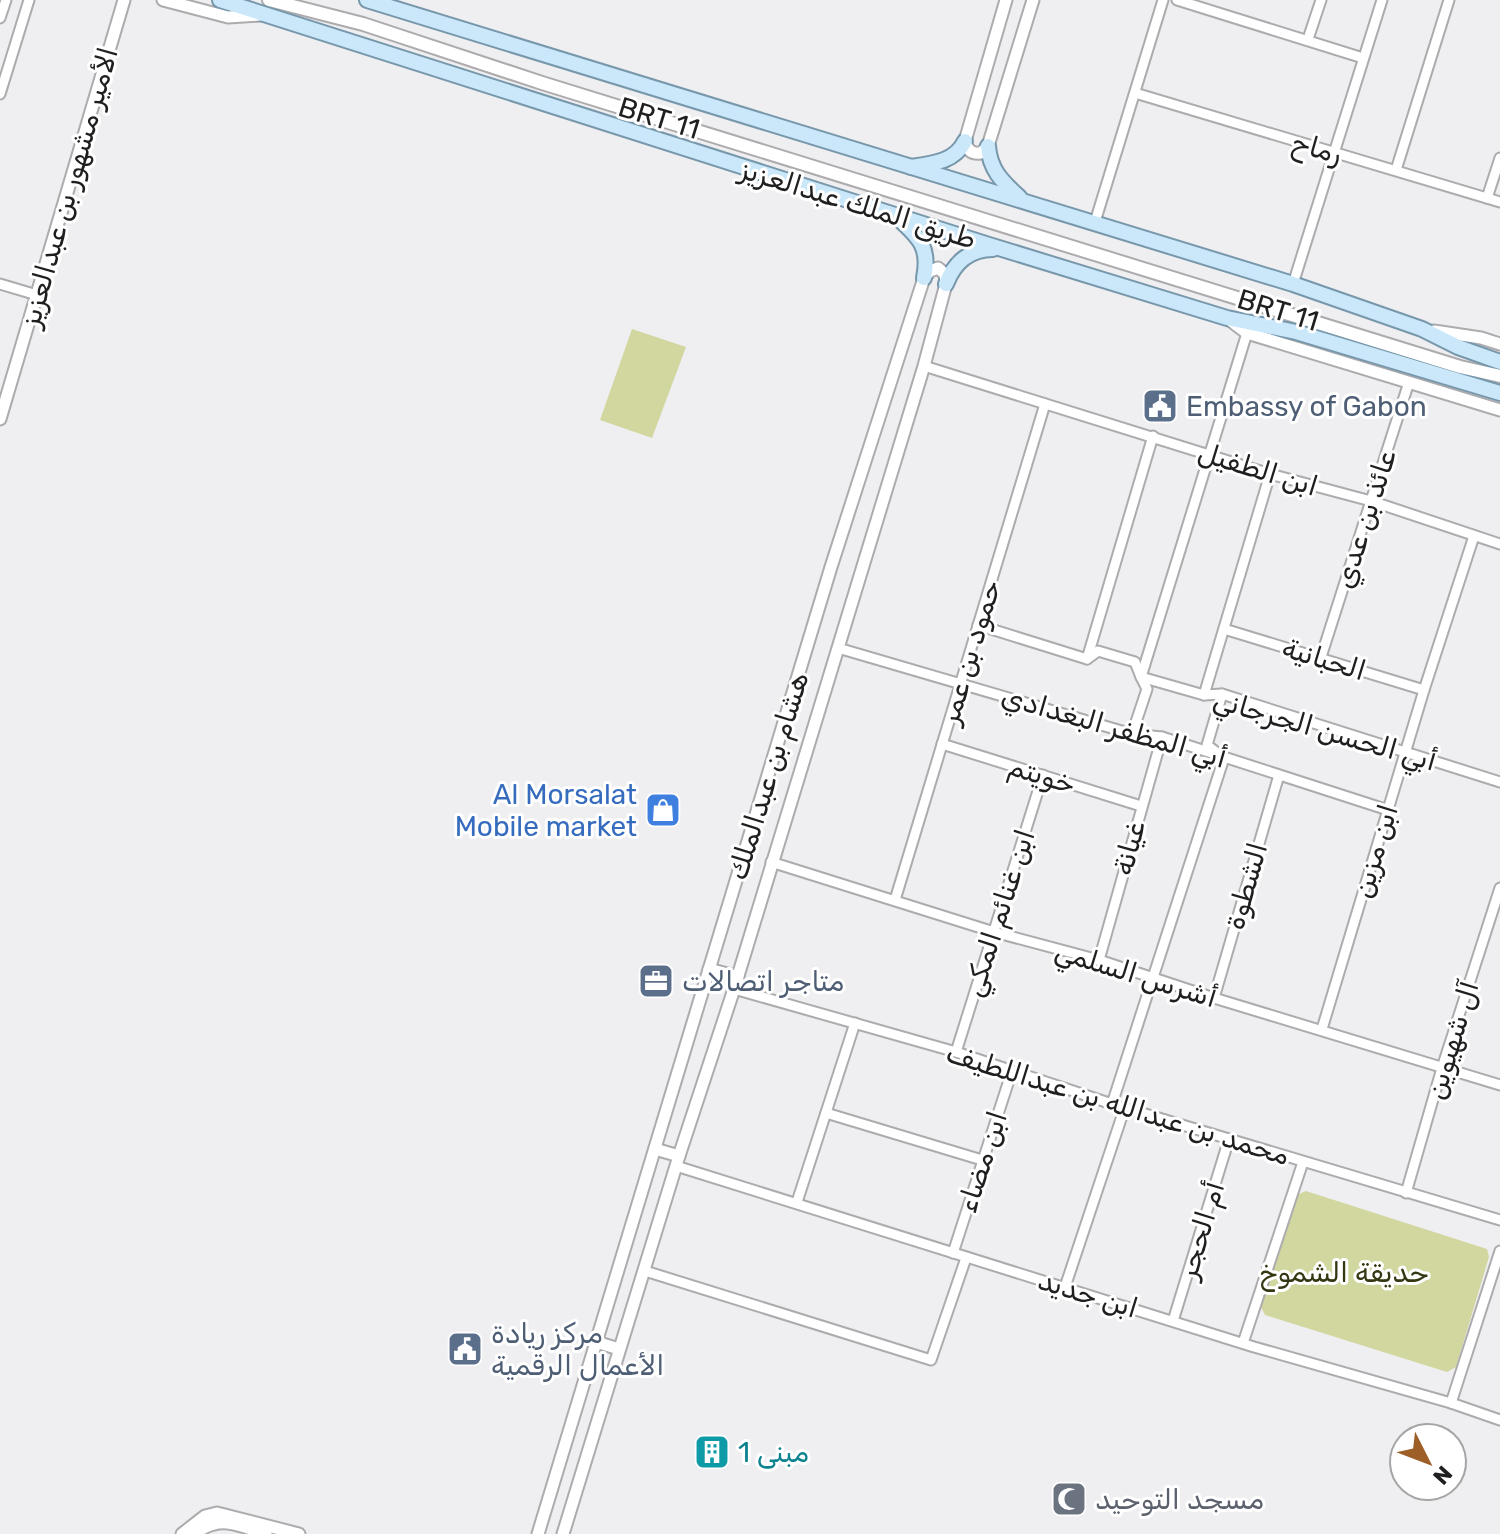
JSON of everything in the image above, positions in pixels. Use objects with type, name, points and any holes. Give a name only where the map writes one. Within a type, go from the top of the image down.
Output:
[{"type":"main road","name":"طريق الملك عبدالعزيز","points":[[220,0],[896,216],[1227,318],[1296,332],[1500,393]]},
{"type":"main road","name":"BRT 11","points":[[269,0],[363,24],[542,83],[1460,367],[1500,382]]},
{"type":"main road","name":"طريق الملك عبدالعزيز","points":[[367,0],[1293,284],[1422,329],[1458,347],[1500,362]]},
{"type":"main road","points":[[908,168],[953,157],[965,141]]},
{"type":"main road","points":[[988,146],[995,173],[1023,201]]},
{"type":"main road","points":[[896,216],[921,240],[926,259],[924,278]]},
{"type":"main road","points":[[946,284],[957,264],[969,254],[982,249],[1005,249]]},
{"type":"main road","name":"BRT 11","points":[[1460,367],[1500,376]]},
{"type":"street","points":[[0,18],[6,0]]},
{"type":"street","points":[[0,94],[29,0]]},
{"type":"street","name":"الأمير مشهور بن عبدالعزيز","points":[[0,419],[124,0]]},
{"type":"street","points":[[163,0],[228,17],[260,15]]},
{"type":"street","points":[[1006,0],[965,141],[969,151],[975,154],[988,146],[1033,0]]},
{"type":"street","points":[[1095,222],[1163,0]]},
{"type":"street","points":[[1177,0],[1363,58]]},
{"type":"street","points":[[1308,39],[1321,0]]},
{"type":"street","points":[[1293,284],[1382,0]]},
{"type":"street","points":[[1396,170],[1449,0]]},
{"type":"street","name":"رماح","points":[[1135,93],[1500,202]]},
{"type":"street","points":[[1487,198],[1500,158]]},
{"type":"street","points":[[924,278],[938,268],[945,274],[946,284]]},
{"type":"street","name":"هشام بن عبدالملك","points":[[538,1534],[831,567],[924,278]]},
{"type":"street","points":[[0,284],[37,295]]},
{"type":"street","name":"هشام بن عبدالملك","points":[[563,1534],[677,1161],[738,977],[924,366],[946,284]]},
{"type":"street","points":[[1227,318],[1247,333],[1500,410]]},
{"type":"street","points":[[1422,329],[1500,344]]},
{"type":"street","points":[[1132,734],[1147,689],[1141,677],[1247,333]]},
{"type":"street","name":"ابن الطفيل","points":[[924,366],[1270,474],[1371,501],[1500,544]]},
{"type":"street","name":"عائذ بن عدي","points":[[1321,657],[1409,382]]},
{"type":"street","name":"حمود بن عمر","points":[[895,900],[1045,404]]},
{"type":"street","points":[[1087,659],[1153,436]]},
{"type":"street","points":[[1204,695],[1270,474]]},
{"type":"street","name":"ابن مزين","points":[[1322,1029],[1424,690],[1474,536]]},
{"type":"street","name":"أبي الحسن الجرجاني","points":[[978,625],[1087,659],[1098,651],[1135,662],[1141,677],[1204,695],[1222,694],[1500,782]]},
{"type":"street","name":"الحبانية","points":[[1224,629],[1424,690]]},
{"type":"street","name":"أبي المظفر البغدادي","points":[[838,648],[1132,734],[1162,737],[1388,810]]},
{"type":"street","points":[[1112,1104],[1224,758],[1207,745],[1222,694]]},
{"type":"street","name":"غيانة","points":[[1099,960],[1162,737]]},
{"type":"street","name":"خويتم","points":[[942,744],[1141,806]]},
{"type":"street","name":"ابن غنائم المكي","points":[[956,1052],[1043,775]]},
{"type":"street","name":"الشطوة","points":[[1214,998],[1279,775]]},
{"type":"street","name":"أشرس السلمي","points":[[771,862],[1500,1085]]},
{"type":"street","name":"آل شهيوين","points":[[1406,1193],[1442,1068],[1500,888]]},
{"type":"street","points":[[709,969],[738,977]]},
{"type":"street","name":"محمد بن عبدالله بن عبداللطيف","points":[[734,989],[956,1052],[1112,1104],[1500,1220]]},
{"type":"street","points":[[797,1202],[855,1023]]},
{"type":"street","name":"ابن مضاء","points":[[953,1253],[1012,1071]]},
{"type":"street","points":[[1065,1287],[1125,1107]]},
{"type":"street","points":[[826,1113],[982,1160]]},
{"type":"street","name":"أم الحجر","points":[[1173,1321],[1229,1139]]},
{"type":"street","points":[[655,1149],[677,1161]]},
{"type":"street","name":"ابن جديد","points":[[677,1161],[966,1258],[1500,1420]]},
{"type":"street","points":[[1243,1343],[1303,1162]]},
{"type":"street","points":[[1451,1403],[1500,1251]]},
{"type":"street","points":[[645,1271],[931,1360],[966,1258]]},
{"type":"street","points":[[596,1342],[619,1349]]},
{"type":"street","points":[[182,1534],[205,1516],[217,1513],[299,1534]]},
{"type":"street","points":[[194,1534],[226,1521],[266,1534]]},
{"type":"green space","points":[[632,329],[686,347],[652,438],[600,420]]},
{"type":"green space","name":"حديقة الشموخ","points":[[1306,1191],[1487,1249],[1489,1257],[1456,1367],[1447,1372],[1265,1315],[1261,1307],[1297,1195]]},
{"type":"place","name":"Embassy of Gabon","points":[[1160,406]]},
{"type":"place","name":"Al Morsalat Mobile market","points":[[663,810]]},
{"type":"place","name":"متاجر اتصالات","points":[[656,981]]},
{"type":"place","name":"مركز ريادة الأعمال الرقمية","points":[[465,1349]]},
{"type":"place","name":"مبنى 1","points":[[712,1452]]},
{"type":"place","name":"مسجد التوحيد","points":[[1069,1499]]}]
